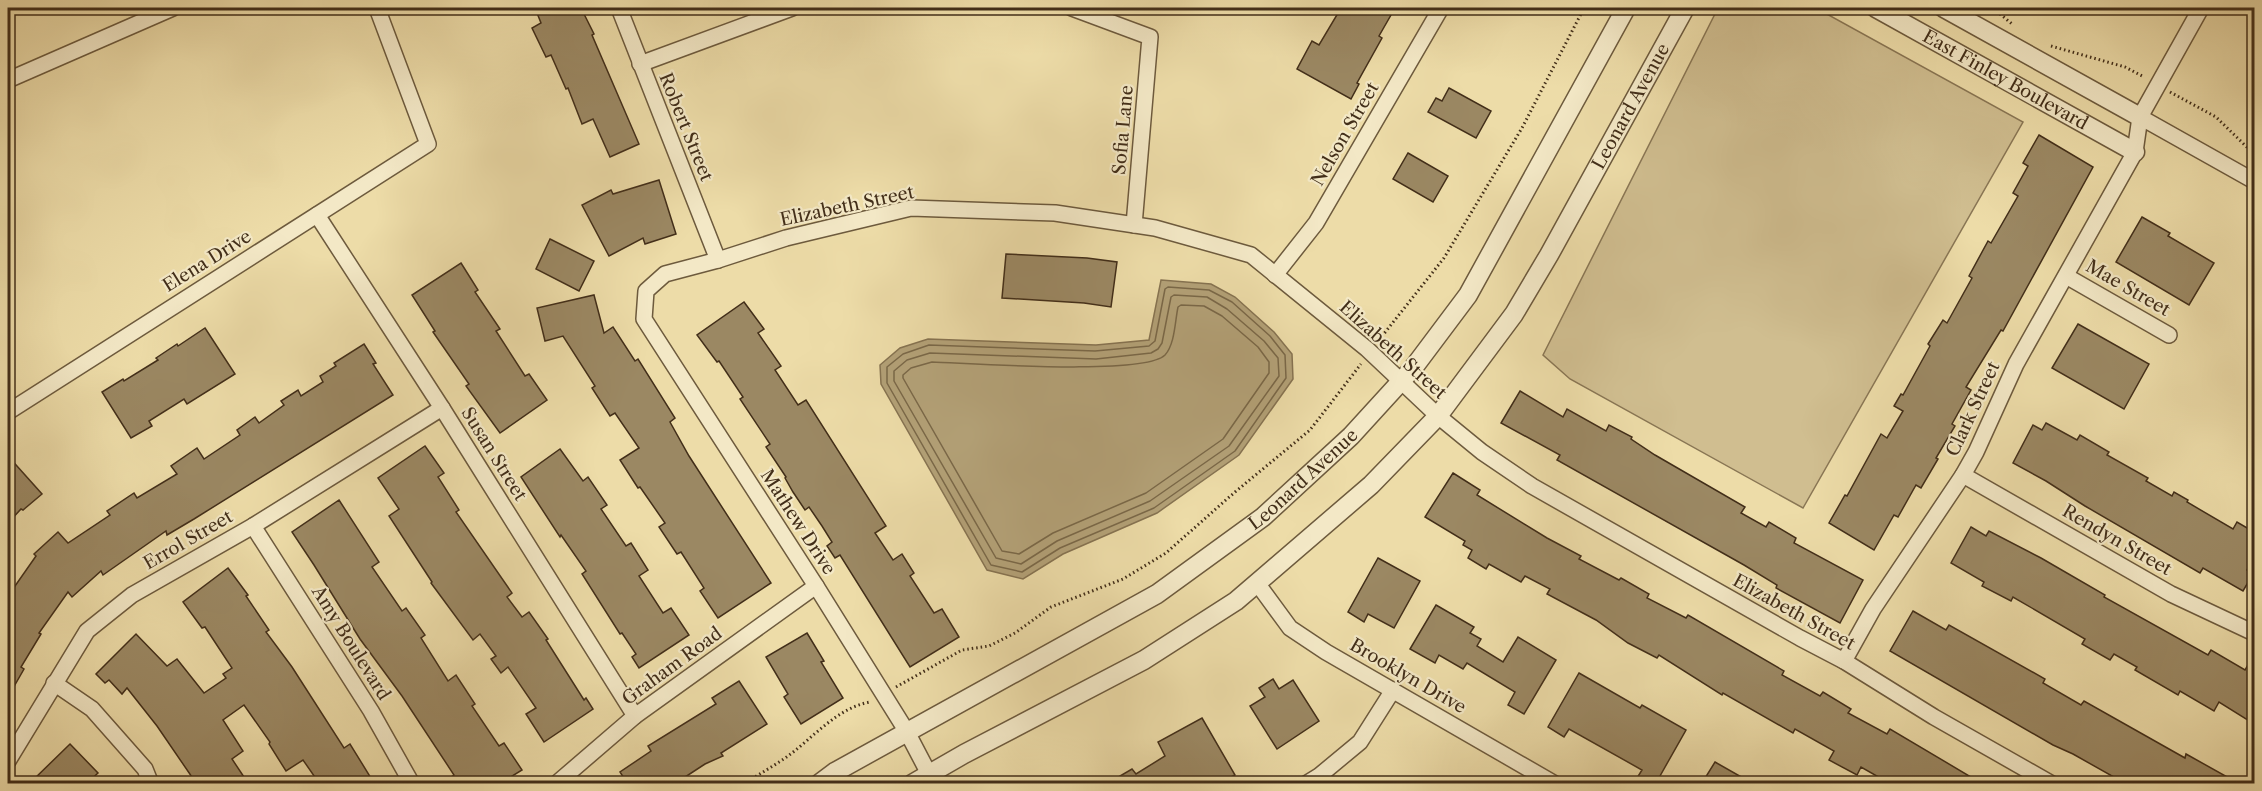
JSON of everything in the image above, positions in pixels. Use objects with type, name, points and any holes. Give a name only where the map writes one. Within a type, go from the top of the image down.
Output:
[{"type":"street","points":[[8,80],[173,8]]},
{"type":"street","name":"Elena Drive","points":[[8,412],[428,144],[378,8]]},
{"type":"street","name":"Robert Street","points":[[619,8],[718,260]]},
{"type":"street","points":[[640,64],[792,8]]},
{"type":"street","name":"Sofia Lane","points":[[1072,8],[1150,38],[1134,225]]},
{"type":"street","name":"Nelson Street","points":[[1275,275],[1316,223],[1441,8]]},
{"type":"street","name":"Leonard Avenue","points":[[819,783],[1157,594],[1263,517],[1351,436],[1401,382],[1468,295],[1626,8]]},
{"type":"street","name":"Leonard Avenue","points":[[912,783],[1144,660],[1236,602],[1371,485],[1438,416],[1514,314],[1685,8]]},
{"type":"street","name":"East Finley Boulevard","points":[[1876,8],[2131,159]]},
{"type":"street","name":"East Finley Boulevard","points":[[1944,8],[2140,117]]},
{"type":"street","points":[[2131,159],[2140,117],[2201,8]]},
{"type":"street","points":[[2140,117],[2254,181]]},
{"type":"street","name":"Clark Street","points":[[1844,661],[1880,599],[1963,475],[1976,452],[2016,364],[2131,159]]},
{"type":"street","name":"Elizabeth Street","points":[[646,291],[665,273],[718,260],[786,238],[911,208],[1055,213],[1155,228],[1251,255],[1370,352],[1438,416],[1482,453],[1532,486],[1844,661],[1934,717],[2052,783]]},
{"type":"street","name":"Susan Street","points":[[317,215],[442,408],[635,716]]},
{"type":"street","name":"Mae Street","points":[[2066,276],[2169,335]]},
{"type":"street","name":"Mathew Drive","points":[[646,291],[644,320],[884,694],[907,732],[928,774]]},
{"type":"street","name":"Errol Street","points":[[8,761],[87,632],[132,595],[253,526],[442,408]]},
{"type":"street","name":"Rendyn Street","points":[[1963,475],[2171,594],[2254,633]]},
{"type":"street","name":"Amy Boulevard","points":[[253,526],[371,711],[412,783]]},
{"type":"street","name":"Brooklyn Drive","points":[[1257,583],[1290,628],[1326,652],[1555,783]]},
{"type":"street","name":"Graham Road","points":[[556,783],[635,716],[816,586]]},
{"type":"street","points":[[54,683],[92,709],[145,769],[151,783]]},
{"type":"street","points":[[1306,783],[1319,776],[1360,742],[1393,690]]},
{"type":"path","points":[[744,783],[789,756],[818,729],[858,704],[872,701],[962,650],[988,646],[1015,633],[1051,607],[1124,579],[1166,553],[1310,430],[1444,258],[1522,128],[1584,8]]},
{"type":"path","points":[[1993,8],[2017,29]]},
{"type":"path","points":[[2046,44],[2067,52],[2126,67],[2216,117],[2254,154]]},
{"type":"shaded area","points":[[1718,8],[1816,8],[2023,122],[1803,508],[1570,379],[1543,355]]},
{"type":"water","points":[[1161,280],[1211,284],[1235,297],[1274,332],[1292,354],[1293,379],[1239,455],[1157,513],[1063,554],[1023,579],[987,570],[881,384],[880,365],[900,348],[928,339],[1096,345],[1149,340]]},
{"type":"building","points":[[535,8],[581,8],[639,144],[610,157],[593,119],[582,124],[568,88],[566,89],[551,55],[546,57],[532,28],[541,23]]},
{"type":"building","points":[[1341,8],[1395,8],[1379,36],[1382,38],[1357,83],[1359,84],[1351,99],[1297,69],[1312,41],[1319,45]]},
{"type":"building","points":[[1449,88],[1491,111],[1476,138],[1428,112],[1436,98],[1442,101]]},
{"type":"building","points":[[2039,135],[2093,167],[2003,331],[2001,330],[1966,387],[1971,390],[1952,424],[1955,426],[1936,458],[1938,459],[1921,488],[1916,485],[1898,517],[1894,515],[1874,550],[1829,523],[1845,495],[1847,496],[1881,434],[1887,438],[1903,411],[1894,406],[1901,394],[1903,395],[1930,346],[1928,344],[1943,320],[1947,323],[1972,278],[1969,276],[1988,241],[1991,243],[2018,196],[2013,193],[2028,166],[2023,163]]},
{"type":"building","points":[[1408,153],[1448,176],[1433,202],[1393,179]]},
{"type":"building","points":[[659,180],[676,234],[645,244],[643,238],[609,256],[582,205],[611,190],[613,194]]},
{"type":"building","points":[[2142,217],[2170,233],[2168,236],[2214,263],[2189,305],[2116,262]]},
{"type":"building","points":[[550,239],[594,261],[579,291],[536,269]]},
{"type":"building","points":[[1006,254],[1087,258],[1117,262],[1111,307],[1002,298]]},
{"type":"building","points":[[461,263],[478,290],[475,292],[500,329],[496,331],[525,376],[529,374],[547,400],[500,433],[466,386],[469,384],[433,332],[435,331],[412,295]]},
{"type":"building","points":[[594,295],[604,333],[613,327],[635,361],[638,359],[675,418],[670,422],[689,456],[771,583],[718,618],[700,591],[704,588],[681,552],[677,554],[659,527],[665,523],[620,460],[639,448],[615,413],[610,416],[592,388],[595,386],[563,336],[545,341],[537,308]]},
{"type":"building","points":[[744,302],[764,329],[758,333],[781,366],[775,370],[798,405],[806,400],[886,526],[875,533],[893,560],[902,554],[914,573],[910,576],[934,613],[942,609],[959,637],[910,667],[840,555],[835,558],[827,546],[832,542],[822,526],[809,507],[805,510],[793,492],[766,447],[770,444],[740,399],[743,397],[719,361],[717,362],[697,335]]},
{"type":"building","points":[[2078,324],[2149,364],[2124,409],[2052,368]]},
{"type":"building","points":[[205,328],[235,374],[187,404],[184,399],[149,421],[152,426],[131,438],[102,392],[158,360],[156,358]]},
{"type":"building","points":[[364,344],[376,363],[373,364],[393,395],[167,535],[166,531],[103,575],[101,571],[72,597],[68,592],[39,633],[41,634],[21,667],[24,669],[8,697],[8,596],[36,556],[34,554],[58,532],[68,543],[110,515],[107,511],[134,493],[137,498],[177,474],[171,466],[197,448],[204,459],[240,435],[237,430],[255,417],[259,423],[284,405],[281,401],[298,390],[301,396],[323,382],[320,376],[336,366],[334,363]]},
{"type":"building","points":[[1520,391],[1563,417],[1567,409],[1606,431],[1609,425],[1632,437],[1631,439],[1655,455],[1745,507],[1741,513],[1766,527],[1769,522],[1796,538],[1794,543],[1863,580],[1840,623],[1776,588],[1777,585],[1744,565],[1557,460],[1560,455],[1501,423]]},
{"type":"building","points":[[2046,423],[2077,440],[2080,435],[2109,452],[2107,455],[2148,478],[2146,481],[2172,496],[2174,492],[2233,529],[2237,522],[2254,532],[2254,556],[2247,570],[2253,574],[2243,591],[2203,568],[2200,573],[2013,463],[2033,425],[2042,430]]},
{"type":"building","points":[[425,446],[444,473],[438,477],[459,510],[456,512],[512,593],[507,597],[522,617],[529,612],[548,639],[546,640],[584,700],[586,698],[593,709],[544,742],[526,714],[536,708],[508,667],[501,673],[491,659],[496,656],[480,634],[473,640],[431,583],[389,516],[399,509],[378,478]]},
{"type":"building","points":[[560,449],[583,481],[588,477],[607,505],[601,509],[626,546],[631,543],[648,570],[639,576],[663,613],[671,608],[689,635],[639,668],[632,657],[636,654],[622,633],[620,634],[582,574],[586,571],[561,535],[560,537],[521,477]]},
{"type":"building","points":[[8,456],[42,494],[23,510],[21,509],[8,523]]},
{"type":"building","points":[[1453,473],[1480,490],[1477,495],[1581,556],[1579,559],[1649,594],[1647,598],[1686,618],[1688,615],[1784,671],[1782,675],[1820,696],[1823,692],[1851,709],[1848,713],[1887,734],[1890,729],[1981,783],[1889,783],[1861,767],[1857,775],[1829,760],[1834,751],[1795,729],[1793,733],[1723,693],[1722,695],[1659,655],[1657,658],[1628,643],[1596,620],[1547,594],[1550,589],[1525,576],[1521,582],[1489,564],[1486,569],[1468,558],[1472,550],[1463,545],[1465,541],[1425,517]]},
{"type":"building","points":[[339,500],[379,562],[372,567],[402,611],[406,608],[425,635],[421,638],[448,681],[456,675],[475,704],[472,706],[499,746],[504,743],[522,770],[501,783],[442,783],[454,775],[402,696],[360,639],[292,532]]},
{"type":"building","points":[[1971,527],[1986,536],[1989,531],[2041,558],[2105,595],[2104,597],[2208,655],[2211,650],[2245,670],[2254,654],[2254,724],[2219,702],[2214,711],[2180,691],[2178,695],[2135,670],[2137,667],[2114,654],[2110,660],[2082,644],[2085,639],[2013,597],[2011,601],[1982,586],[1984,582],[1951,563]]},
{"type":"building","points":[[1378,558],[1420,581],[1394,628],[1368,614],[1364,622],[1348,612]]},
{"type":"building","points":[[228,568],[269,630],[266,632],[292,667],[344,748],[350,744],[374,783],[319,783],[303,760],[286,771],[269,744],[270,742],[244,705],[223,720],[243,751],[232,759],[248,783],[196,783],[157,726],[127,688],[122,694],[109,680],[105,683],[96,674],[136,634],[167,666],[177,659],[204,693],[226,678],[223,674],[232,668],[205,627],[202,628],[183,602]]},
{"type":"building","points":[[1436,605],[1474,627],[1470,633],[1481,639],[1477,646],[1503,662],[1518,637],[1556,660],[1524,714],[1508,705],[1515,692],[1467,663],[1463,669],[1439,655],[1435,663],[1410,649]]},
{"type":"building","points":[[1913,611],[1946,630],[1949,625],[2045,679],[2043,683],[2081,705],[2084,701],[2185,758],[2186,754],[2238,783],[2129,783],[2120,778],[2119,780],[2053,745],[1890,651]]},
{"type":"building","points":[[807,633],[824,661],[821,662],[843,698],[801,724],[784,697],[788,694],[766,657]]},
{"type":"building","points":[[1579,673],[1640,708],[1642,705],[1686,730],[1656,783],[1647,783],[1637,778],[1642,770],[1569,729],[1564,737],[1548,727]]},
{"type":"building","points":[[1273,679],[1279,689],[1293,680],[1319,721],[1277,749],[1250,706],[1265,697],[1259,688]]},
{"type":"building","points":[[739,681],[767,724],[721,753],[723,756],[705,764],[676,783],[627,783],[620,772],[651,751],[648,746],[716,704],[712,698]]},
{"type":"building","points":[[1202,718],[1235,775],[1220,783],[1215,778],[1206,783],[1108,783],[1132,769],[1136,774],[1165,756],[1158,742]]},
{"type":"building","points":[[70,744],[98,773],[87,783],[30,783]]},
{"type":"building","points":[[1715,762],[1752,783],[1702,783]]}]
